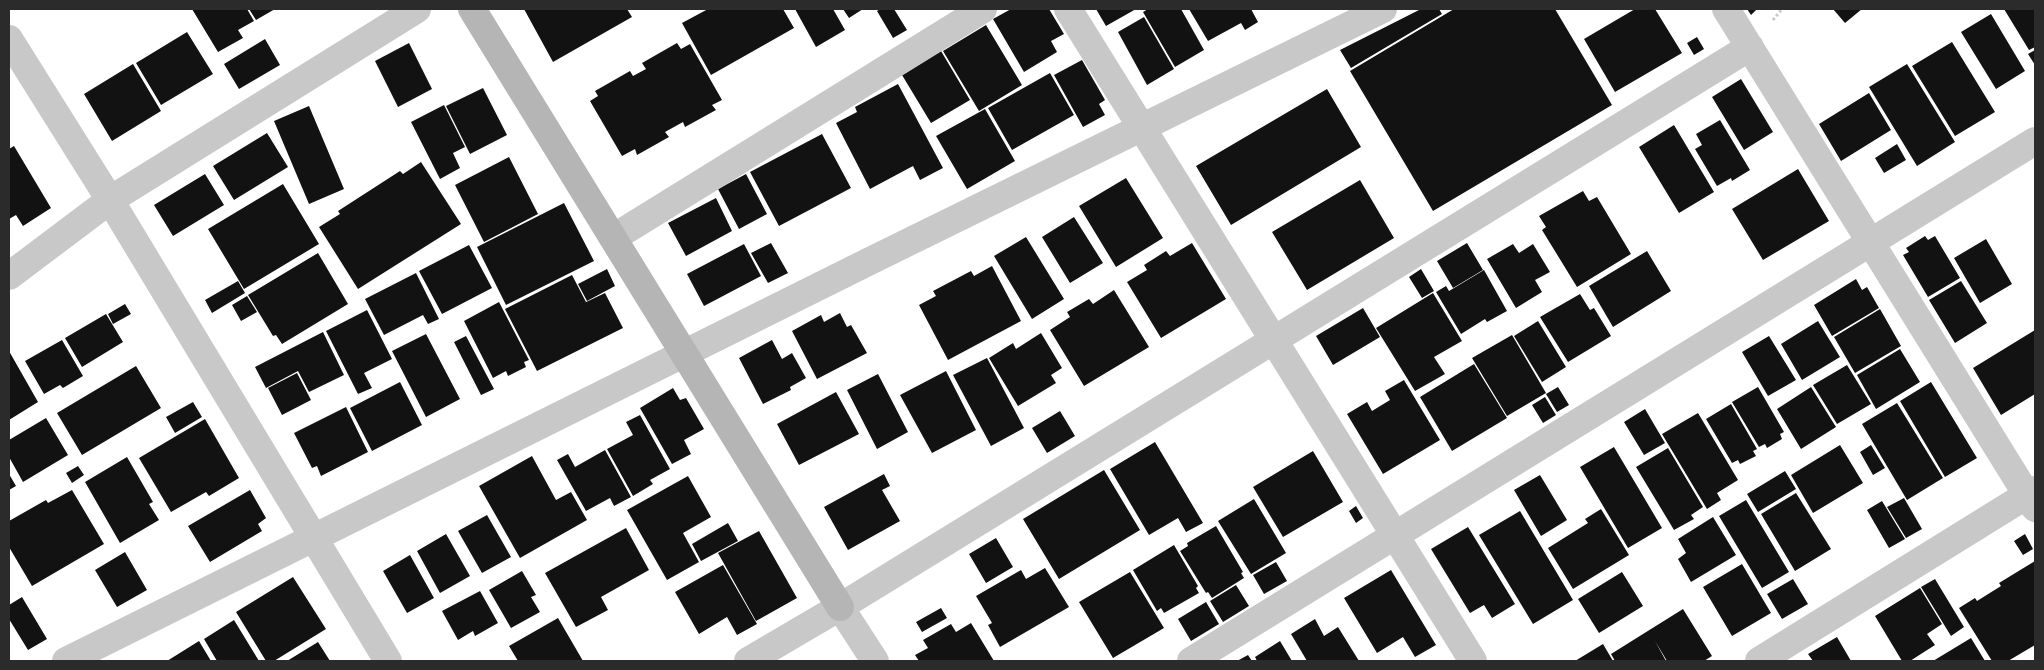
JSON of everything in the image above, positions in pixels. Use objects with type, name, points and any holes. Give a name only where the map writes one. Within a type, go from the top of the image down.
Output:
[{"type":"street","points":[[9,276],[110,200],[417,9]]},
{"type":"street","points":[[472,9],[875,661]]},
{"type":"street","points":[[613,238],[983,9]]},
{"type":"street","points":[[1068,9],[1473,661]]},
{"type":"street","points":[[66,661],[684,353],[1383,9]]},
{"type":"street","points":[[1726,9],[2032,498],[1759,661]]},
{"type":"street","points":[[9,39],[110,200],[388,661]]},
{"type":"street","points":[[748,661],[840,607],[1750,47]]},
{"type":"street","points":[[1191,661],[2035,141]]},
{"type":"building","points":[[192,9],[247,9],[254,21],[238,30],[243,38],[218,52]]},
{"type":"building","points":[[249,9],[275,9],[256,20]]},
{"type":"building","points":[[524,9],[627,9],[632,17],[553,62]]},
{"type":"building","points":[[708,9],[783,9],[794,28],[711,75],[682,23]]},
{"type":"building","points":[[795,9],[833,9],[845,30],[816,47]]},
{"type":"building","points":[[843,9],[863,9],[849,18]]},
{"type":"building","points":[[880,9],[894,9],[907,30],[893,38],[877,11]]},
{"type":"building","points":[[1011,9],[1049,9],[1064,34],[1051,41],[1057,52],[1024,72],[993,19]]},
{"type":"building","points":[[1096,9],[1136,9],[1106,26]]},
{"type":"building","points":[[1148,9],[1181,9],[1204,50],[1175,67],[1143,12]]},
{"type":"building","points":[[1189,9],[1251,9],[1258,22],[1245,30],[1241,23],[1208,41]]},
{"type":"building","points":[[1421,9],[1439,9],[1442,14],[1351,68],[1340,50]]},
{"type":"building","points":[[1454,9],[1555,9],[1612,105],[1433,211],[1350,71]]},
{"type":"building","points":[[1635,9],[1655,9],[1682,53],[1615,92],[1584,39]]},
{"type":"building","points":[[1747,9],[1757,9],[1751,15]]},
{"type":"building","points":[[1833,9],[1862,9],[1845,23]]},
{"type":"building","points":[[2004,9],[2035,9],[2035,47],[2029,50]]},
{"type":"building","points":[[1991,14],[2025,71],[1996,89],[1961,32]]},
{"type":"building","points":[[1144,17],[1174,69],[1147,85],[1118,32]]},
{"type":"building","points":[[986,25],[1022,85],[979,111],[943,51]]},
{"type":"building","points":[[187,32],[213,74],[161,105],[136,63]]},
{"type":"building","points":[[1697,37],[1704,49],[1694,55],[1687,43]]},
{"type":"building","points":[[265,39],[280,65],[239,89],[224,64]]},
{"type":"building","points":[[1952,42],[1995,112],[1955,136],[1912,66]]},
{"type":"building","points":[[409,43],[432,89],[398,107],[375,61]]},
{"type":"building","points":[[677,43],[681,49],[690,44],[722,100],[712,105],[716,110],[685,127],[683,122],[665,132],[669,137],[637,155],[635,149],[622,156],[590,101],[598,96],[595,91],[630,71],[633,76],[646,69],[642,63]]},
{"type":"building","points":[[2035,50],[2035,65],[2028,54]]},
{"type":"building","points":[[941,51],[970,100],[931,123],[902,75]]},
{"type":"building","points":[[1082,60],[1105,100],[1099,104],[1105,115],[1083,127],[1054,75]]},
{"type":"building","points":[[133,64],[161,111],[112,141],[84,94]]},
{"type":"building","points":[[1907,64],[1955,142],[1917,166],[1869,87]]},
{"type":"building","points":[[1050,73],[1074,115],[1012,150],[988,108]]},
{"type":"building","points":[[1741,79],[1773,132],[1744,150],[1712,97]]},
{"type":"building","points":[[898,84],[943,168],[920,180],[913,166],[870,189],[836,123],[857,112],[855,107]]},
{"type":"building","points":[[483,88],[507,135],[470,154],[446,106]]},
{"type":"building","points":[[1327,89],[1361,147],[1231,225],[1196,166]]},
{"type":"building","points":[[1869,93],[1891,130],[1841,161],[1819,124]]},
{"type":"building","points":[[444,105],[465,147],[453,153],[460,168],[440,179],[411,122]]},
{"type":"building","points":[[309,106],[344,189],[309,204],[274,121]]},
{"type":"building","points":[[985,109],[1015,161],[967,189],[936,136]]},
{"type":"building","points":[[1720,120],[1750,170],[1732,181],[1731,178],[1717,186],[1695,149],[1702,145],[1696,134]]},
{"type":"building","points":[[1674,125],[1714,192],[1679,213],[1639,147]]},
{"type":"building","points":[[267,133],[288,167],[234,200],[213,166]]},
{"type":"building","points":[[822,134],[851,188],[779,226],[750,172]]},
{"type":"building","points":[[1897,144],[1906,160],[1884,173],[1875,158]]},
{"type":"building","points":[[14,146],[51,208],[23,226],[16,215],[9,219],[9,149]]},
{"type":"building","points":[[509,157],[538,214],[484,242],[455,185]]},
{"type":"building","points":[[421,162],[461,224],[358,289],[319,227],[340,214],[338,211],[400,171],[403,174]]},
{"type":"building","points":[[1798,169],[1829,221],[1763,260],[1732,209]]},
{"type":"building","points":[[205,174],[224,205],[173,236],[154,205]]},
{"type":"building","points":[[746,174],[767,214],[739,229],[718,189]]},
{"type":"building","points":[[1126,178],[1163,238],[1116,267],[1079,206]]},
{"type":"building","points":[[1360,180],[1394,238],[1307,290],[1272,232]]},
{"type":"building","points":[[283,184],[319,244],[244,289],[208,229]]},
{"type":"building","points":[[1583,191],[1589,201],[1597,197],[1631,254],[1577,287],[1542,230],[1546,227],[1539,216]]},
{"type":"building","points":[[716,198],[732,231],[686,256],[668,223]]},
{"type":"building","points":[[564,203],[594,261],[506,305],[477,247]]},
{"type":"building","points":[[1074,217],[1103,263],[1070,283],[1042,237]]},
{"type":"building","points":[[1925,236],[1928,240],[1935,236],[1960,278],[1928,297],[1903,255],[1909,252],[1906,248]]},
{"type":"building","points":[[1026,237],[1064,299],[1032,319],[994,256]]},
{"type":"building","points":[[1986,239],[2012,284],[1980,303],[1954,258]]},
{"type":"building","points":[[771,243],[788,273],[768,283],[751,253]]},
{"type":"building","points":[[1192,243],[1226,299],[1161,338],[1127,282],[1147,270],[1144,265],[1166,251],[1170,256]]},
{"type":"building","points":[[1467,243],[1483,270],[1453,288],[1437,261]]},
{"type":"building","points":[[744,244],[761,276],[704,306],[687,274]]},
{"type":"building","points":[[1513,244],[1519,253],[1533,244],[1550,272],[1535,280],[1542,292],[1516,308],[1487,259]]},
{"type":"building","points":[[469,245],[492,288],[442,314],[419,271]]},
{"type":"building","points":[[1647,251],[1671,291],[1613,327],[1589,286]]},
{"type":"building","points":[[318,253],[348,304],[282,344],[276,335],[273,336],[248,295]]},
{"type":"building","points":[[992,266],[1021,321],[948,360],[919,305],[936,296],[933,291],[971,271],[974,276]]},
{"type":"building","points":[[607,269],[615,286],[587,301],[578,284]]},
{"type":"building","points":[[1421,269],[1434,291],[1422,298],[1409,277]]},
{"type":"building","points":[[1484,270],[1507,311],[1487,322],[1485,319],[1461,334],[1436,292],[1446,286],[1449,291]]},
{"type":"building","points":[[416,273],[439,319],[428,324],[423,315],[384,335],[365,299]]},
{"type":"building","points":[[572,275],[586,302],[584,303],[605,293],[623,328],[537,371],[505,309]]},
{"type":"building","points":[[1856,279],[1862,290],[1867,287],[1879,308],[1832,336],[1814,305]]},
{"type":"building","points":[[238,281],[245,293],[212,313],[205,300]]},
{"type":"building","points":[[1961,281],[1987,323],[1955,343],[1929,300]]},
{"type":"building","points":[[1114,290],[1149,347],[1084,386],[1050,330],[1070,317],[1067,312],[1089,299],[1093,304]]},
{"type":"building","points":[[1433,293],[1462,341],[1434,357],[1445,374],[1415,391],[1376,328]]},
{"type":"building","points":[[1580,294],[1590,310],[1594,308],[1611,336],[1568,362],[1540,317]]},
{"type":"building","points":[[247,296],[257,312],[241,321],[232,305]]},
{"type":"building","points":[[499,302],[529,360],[524,362],[526,367],[508,376],[506,371],[493,378],[464,321]]},
{"type":"building","points":[[125,304],[131,314],[113,324],[108,314]]},
{"type":"building","points":[[1363,308],[1380,337],[1333,365],[1316,336]]},
{"type":"building","points":[[1880,309],[1901,346],[1855,373],[1834,337]]},
{"type":"building","points":[[367,310],[392,359],[364,373],[372,388],[358,394],[326,331]]},
{"type":"building","points":[[840,313],[847,327],[851,325],[867,353],[817,379],[792,331],[821,315],[824,322]]},
{"type":"building","points":[[106,314],[123,342],[82,367],[65,338]]},
{"type":"building","points":[[1538,321],[1566,367],[1542,382],[1514,336]]},
{"type":"building","points":[[1818,321],[1840,357],[1802,380],[1781,344]]},
{"type":"building","points":[[2035,330],[2035,394],[2001,415],[1973,368]]},
{"type":"building","points":[[323,332],[344,375],[309,392],[298,371],[266,388],[255,367]]},
{"type":"building","points":[[1041,333],[1062,368],[1051,375],[1056,383],[1018,406],[989,358],[1013,343],[1016,349]]},
{"type":"building","points":[[426,334],[460,399],[426,417],[392,351]]},
{"type":"building","points":[[1512,335],[1546,393],[1507,416],[1472,358]]},
{"type":"building","points":[[466,336],[494,389],[481,395],[454,342]]},
{"type":"building","points":[[1769,336],[1796,380],[1768,396],[1742,352]]},
{"type":"building","points":[[62,340],[83,376],[63,388],[60,385],[44,394],[25,361]]},
{"type":"building","points":[[772,340],[782,359],[792,353],[806,378],[790,387],[791,390],[763,404],[739,358]]},
{"type":"building","points":[[1900,349],[1920,382],[1876,409],[1857,375]]},
{"type":"building","points":[[9,351],[38,402],[9,420]]},
{"type":"building","points":[[987,358],[1024,428],[991,446],[953,375]]},
{"type":"building","points":[[1474,364],[1507,418],[1452,451],[1420,397]]},
{"type":"building","points":[[1847,365],[1871,404],[1837,424],[1813,385]]},
{"type":"building","points":[[136,366],[161,408],[82,455],[57,413]]},
{"type":"building","points":[[946,371],[976,430],[932,453],[900,395]]},
{"type":"building","points":[[297,373],[311,400],[282,415],[268,388]]},
{"type":"building","points":[[878,374],[908,432],[877,449],[847,390]]},
{"type":"building","points":[[1404,380],[1440,440],[1383,474],[1347,414],[1367,402],[1372,411],[1390,400],[1385,391]]},
{"type":"building","points":[[400,382],[422,425],[372,451],[350,408]]},
{"type":"building","points":[[1931,382],[1977,458],[1945,477],[1900,401]]},
{"type":"building","points":[[1558,387],[1569,405],[1557,412],[1546,394]]},
{"type":"building","points":[[1758,387],[1784,432],[1780,434],[1782,439],[1767,448],[1765,444],[1759,447],[1732,402]]},
{"type":"building","points":[[1811,387],[1836,427],[1801,449],[1777,409]]},
{"type":"building","points":[[673,388],[680,400],[686,398],[704,429],[684,440],[691,454],[672,464],[640,408]]},
{"type":"building","points":[[836,392],[859,434],[799,465],[777,424]]},
{"type":"building","points":[[1545,397],[1556,415],[1543,423],[1532,405]]},
{"type":"building","points":[[193,402],[202,417],[175,433],[166,417]]},
{"type":"building","points":[[1897,403],[1943,478],[1907,500],[1862,424]]},
{"type":"building","points":[[1731,404],[1757,449],[1753,451],[1756,456],[1740,464],[1738,460],[1732,463],[1706,419]]},
{"type":"building","points":[[346,407],[368,452],[321,476],[317,466],[312,468],[294,433]]},
{"type":"building","points":[[1645,409],[1665,443],[1644,455],[1624,422]]},
{"type":"building","points":[[1060,411],[1075,436],[1047,453],[1032,428]]},
{"type":"building","points":[[1698,413],[1738,480],[1717,493],[1721,500],[1707,509],[1662,434]]},
{"type":"building","points":[[640,415],[670,469],[650,480],[653,484],[633,496],[607,449],[633,435],[626,422]]},
{"type":"building","points":[[46,418],[68,455],[23,482],[9,457],[9,440]]},
{"type":"building","points":[[205,419],[239,478],[209,496],[206,492],[171,512],[139,458]]},
{"type":"building","points":[[1155,442],[1203,523],[1186,532],[1178,518],[1149,535],[1110,469]]},
{"type":"building","points":[[1840,445],[1863,483],[1813,513],[1791,475]]},
{"type":"building","points":[[1871,445],[1885,468],[1873,475],[1860,452]]},
{"type":"building","points":[[1614,447],[1662,528],[1628,548],[1580,467]]},
{"type":"building","points":[[1668,448],[1703,507],[1691,515],[1694,519],[1674,530],[1636,467]]},
{"type":"building","points":[[605,450],[631,497],[614,506],[610,498],[586,511],[557,460],[568,454],[575,467]]},
{"type":"building","points":[[1313,451],[1343,502],[1283,537],[1253,487]]},
{"type":"building","points":[[532,456],[556,500],[571,492],[587,520],[520,558],[479,486]]},
{"type":"building","points":[[127,457],[153,502],[149,504],[159,520],[120,543],[85,482]]},
{"type":"building","points":[[78,466],[84,475],[72,483],[66,473]]},
{"type":"building","points":[[1104,470],[1140,530],[1059,579],[1023,519]]},
{"type":"building","points":[[1785,471],[1796,489],[1758,512],[1747,494]]},
{"type":"building","points":[[9,474],[16,486],[9,490]]},
{"type":"building","points":[[884,474],[890,486],[882,490],[900,521],[848,550],[824,507]]},
{"type":"building","points":[[1540,475],[1567,520],[1541,536],[1514,490]]},
{"type":"building","points":[[688,476],[711,517],[683,533],[699,562],[667,580],[627,510]]},
{"type":"building","points":[[72,490],[104,544],[32,586],[9,547],[9,521],[46,500],[48,503]]},
{"type":"building","points":[[250,490],[266,518],[258,524],[262,531],[210,562],[188,526]]},
{"type":"building","points":[[1796,493],[1831,549],[1795,571],[1761,514]]},
{"type":"building","points":[[1904,498],[1922,529],[1906,538],[1887,507]]},
{"type":"building","points":[[1254,499],[1286,553],[1251,574],[1218,521]]},
{"type":"building","points":[[1746,500],[1789,572],[1762,588],[1719,516]]},
{"type":"building","points":[[1882,501],[1905,539],[1889,548],[1867,510]]},
{"type":"building","points":[[1356,506],[1363,518],[1356,523],[1349,511]]},
{"type":"building","points":[[1601,509],[1629,555],[1573,589],[1548,548],[1588,523],[1585,519]]},
{"type":"building","points":[[1520,511],[1573,600],[1533,624],[1479,535]]},
{"type":"building","points":[[487,515],[511,557],[482,573],[458,531]]},
{"type":"building","points":[[1713,517],[1736,555],[1691,582],[1678,559],[1686,553],[1678,539]]},
{"type":"building","points":[[728,523],[738,541],[701,561],[692,544]]},
{"type":"building","points":[[1216,526],[1243,572],[1241,573],[1244,578],[1212,598],[1208,592],[1206,593],[1180,551],[1188,546],[1187,543]]},
{"type":"building","points":[[1468,527],[1515,604],[1492,618],[1484,605],[1470,613],[1431,549]]},
{"type":"building","points":[[626,528],[649,570],[601,597],[608,610],[576,627],[545,573]]},
{"type":"building","points":[[759,531],[797,598],[756,621],[718,553]]},
{"type":"building","points":[[446,534],[470,576],[440,593],[417,551]]},
{"type":"building","points":[[2025,534],[2033,549],[2023,555],[2014,541]]},
{"type":"building","points":[[996,538],[1013,567],[986,583],[969,554]]},
{"type":"building","points":[[1174,545],[1198,586],[1196,588],[1199,593],[1164,613],[1161,608],[1157,611],[1133,570]]},
{"type":"building","points":[[125,552],[147,590],[117,607],[95,570]]},
{"type":"building","points":[[410,555],[434,598],[407,613],[383,571]]},
{"type":"building","points":[[2035,561],[2035,645],[2008,661],[1992,661],[1959,608],[1975,598],[1977,601],[2001,586],[1999,583]]},
{"type":"building","points":[[1276,562],[1287,581],[1264,594],[1253,575]]},
{"type":"building","points":[[1742,564],[1771,613],[1732,636],[1703,587]]},
{"type":"building","points":[[723,565],[757,624],[737,635],[727,617],[699,634],[675,592]]},
{"type":"building","points":[[1045,568],[1069,607],[1000,647],[988,625],[992,623],[976,596],[1021,570],[1026,579]]},
{"type":"building","points":[[1391,570],[1436,645],[1415,657],[1403,637],[1377,653],[1344,598]]},
{"type":"building","points":[[522,571],[536,595],[531,597],[540,612],[511,628],[489,590]]},
{"type":"building","points":[[1130,572],[1164,628],[1113,658],[1079,602]]},
{"type":"building","points":[[1622,572],[1643,606],[1599,633],[1578,599]]},
{"type":"building","points":[[293,577],[326,629],[274,661],[266,661],[236,612]]},
{"type":"building","points":[[1793,579],[1808,604],[1782,619],[1767,594]]},
{"type":"building","points":[[1935,579],[1964,627],[1951,636],[1921,587]]},
{"type":"building","points":[[1236,585],[1249,606],[1223,622],[1210,601]]},
{"type":"building","points":[[1920,588],[1942,624],[1927,634],[1935,645],[1910,661],[1902,661],[1875,616]]},
{"type":"building","points":[[480,591],[498,623],[475,636],[473,631],[458,640],[442,611]]},
{"type":"building","points":[[22,597],[47,639],[28,650],[9,619],[9,605]]},
{"type":"building","points":[[1206,602],[1219,624],[1191,641],[1178,619]]},
{"type":"building","points":[[941,608],[947,618],[922,632],[916,622]]},
{"type":"building","points":[[1683,609],[1712,656],[1704,661],[1667,661],[1655,641],[1666,661],[1615,661],[1611,654]]},
{"type":"building","points":[[558,618],[583,661],[518,661],[509,646]]},
{"type":"building","points":[[1315,619],[1324,636],[1338,627],[1359,661],[1307,661],[1291,634]]},
{"type":"building","points":[[234,620],[259,661],[217,661],[204,639]]},
{"type":"building","points":[[971,623],[994,661],[919,661],[915,655],[928,648],[923,640],[951,624],[956,632]]},
{"type":"building","points":[[1837,637],[1851,661],[1813,661],[1808,654]]},
{"type":"building","points":[[1971,638],[1985,661],[1933,661]]},
{"type":"building","points":[[199,641],[211,661],[167,661]]},
{"type":"building","points":[[1280,641],[1292,661],[1257,661],[1255,657]]},
{"type":"building","points":[[318,642],[330,661],[287,661]]},
{"type":"building","points":[[1603,644],[1613,661],[1575,661]]},
{"type":"building","points":[[1248,655],[1252,661],[1237,661]]}]
